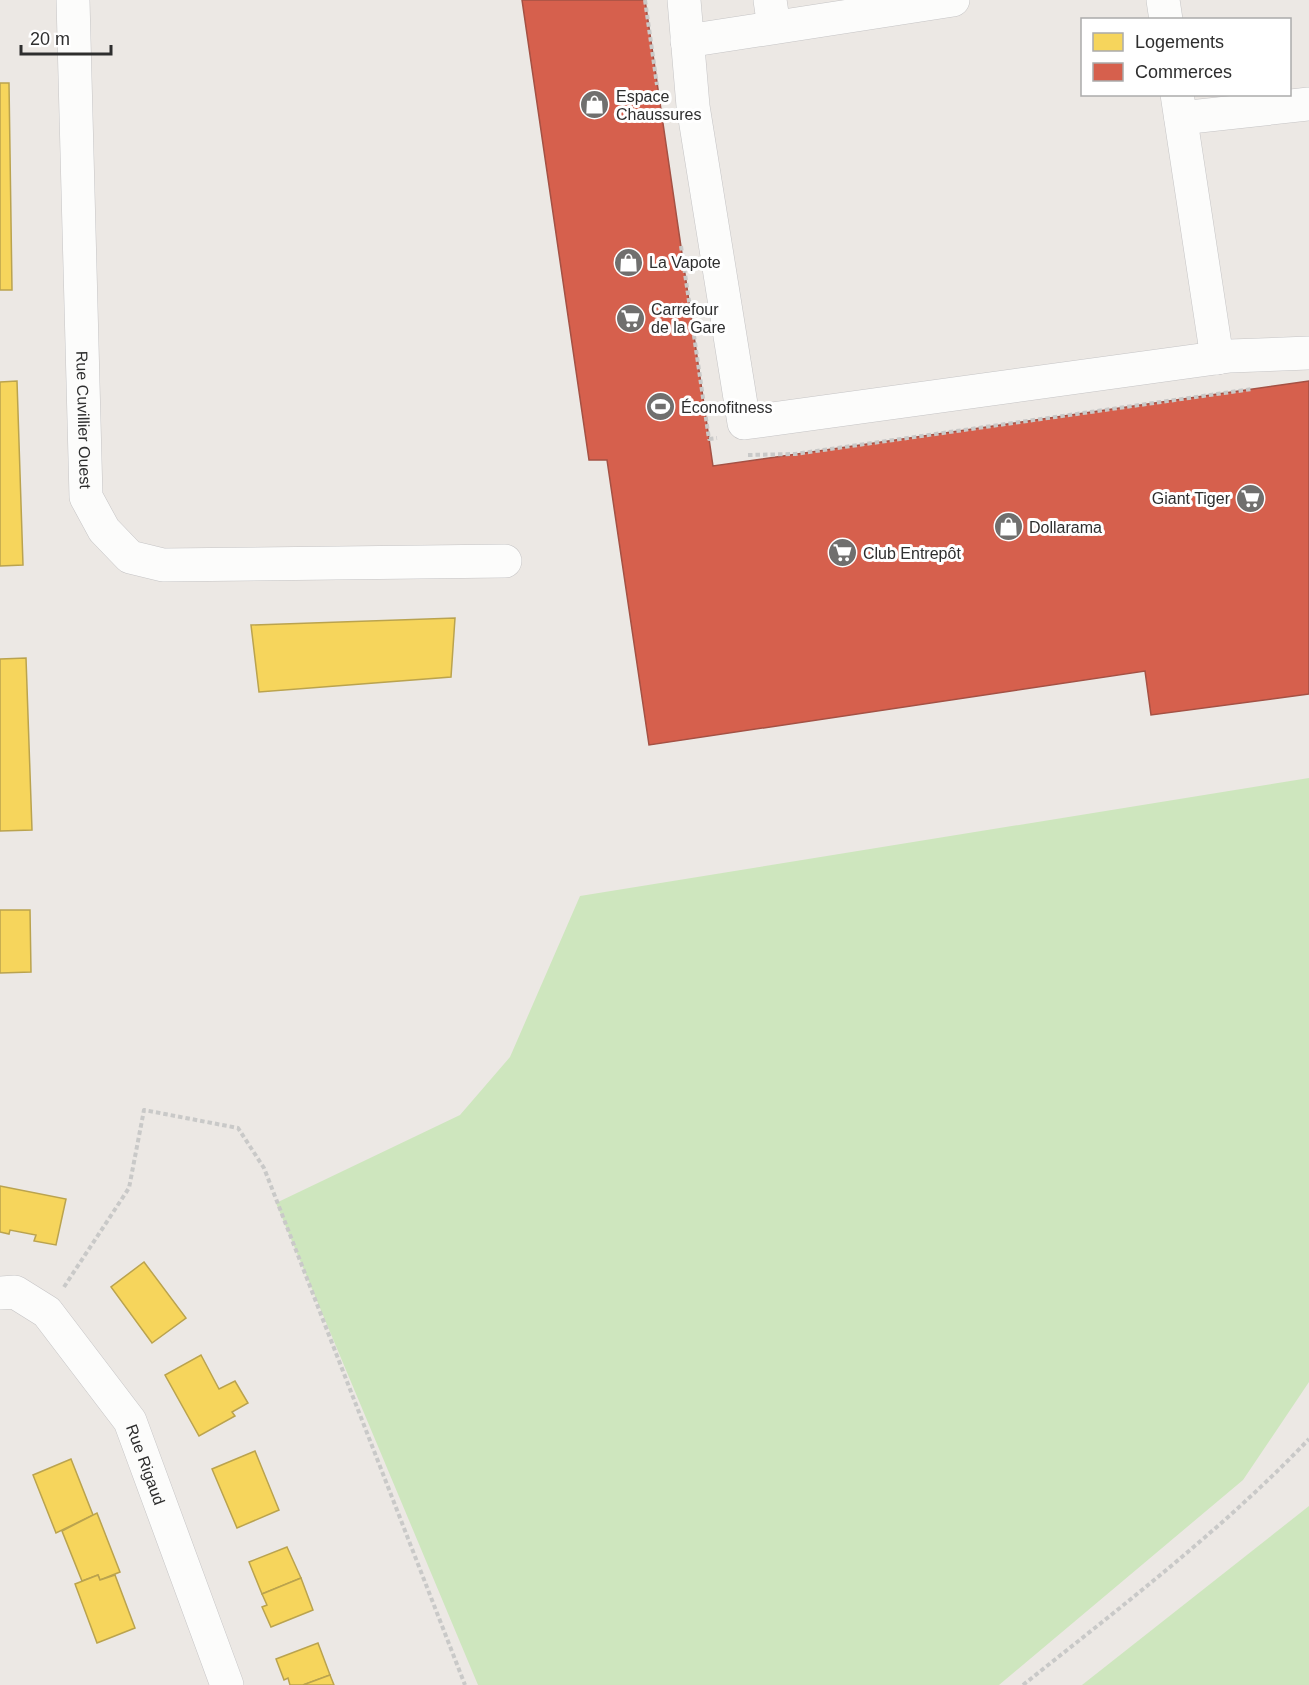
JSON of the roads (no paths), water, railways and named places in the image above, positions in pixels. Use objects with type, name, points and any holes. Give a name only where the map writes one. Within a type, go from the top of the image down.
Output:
[{"type":"street","name":"Rue Cuvillier Ouest","points":[[73,0],[86,497],[104,530],[130,557],[163,565],[505,561]]},
{"type":"street","points":[[684,0],[693,106],[744,423],[1217,358],[1309,353]]},
{"type":"street","points":[[1162,0],[1166,18]]},
{"type":"street","points":[[687,41],[772,14],[940,1]]},
{"type":"street","points":[[1217,358],[1179,106],[1309,104]]},
{"type":"street","name":"Rue Rigaud","points":[[0,1293],[15,1292],[47,1312],[130,1421],[227,1685]]},
{"type":"place","name":"Espace Chaussures","points":[[595,105]]},
{"type":"place","name":"La Vapote","points":[[628,262]]},
{"type":"place","name":"Carrefour de la Gare","points":[[630,318]]},
{"type":"place","name":"Éconofitness","points":[[660,407]]},
{"type":"place","name":"Giant Tiger","points":[[1251,498]]},
{"type":"place","name":"Dollarama","points":[[1008,527]]},
{"type":"place","name":"Club Entrepôt","points":[[842,553]]}]
